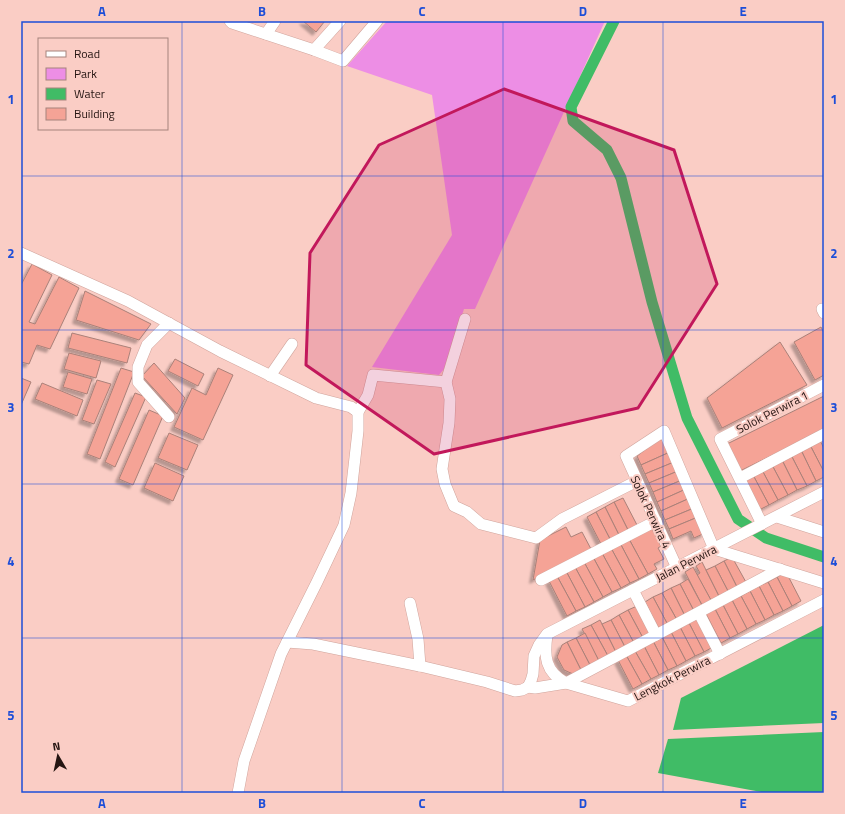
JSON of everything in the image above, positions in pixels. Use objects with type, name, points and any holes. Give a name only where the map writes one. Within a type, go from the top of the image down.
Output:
[{"type":"street","points":[[230,21],[232,23],[343,61],[377,21]]},
{"type":"street","points":[[266,34],[274,21]]},
{"type":"street","points":[[314,50],[340,21]]},
{"type":"street","points":[[21,253],[128,301],[220,351],[316,398],[351,407],[358,412]]},
{"type":"street","points":[[465,319],[446,382],[450,399],[449,423],[442,469],[445,484],[454,506],[467,512],[481,524],[536,538],[562,519],[637,481]]},
{"type":"street","points":[[169,323],[147,345],[138,367],[138,382],[169,417]]},
{"type":"street","points":[[270,376],[292,344]]},
{"type":"street","points":[[238,793],[244,761],[276,668],[287,642],[344,525],[352,485],[358,431],[358,412],[368,395],[373,375],[446,382]]},
{"type":"street","name":"Solok Perwira 1","points":[[740,478],[720,438],[824,385]]},
{"type":"street","name":"Solok Perwira 4","points":[[677,568],[626,456],[664,431],[714,549]]},
{"type":"street","points":[[762,524],[740,478],[824,434]]},
{"type":"street","name":"Jalan Perwira","points":[[547,634],[824,492]]},
{"type":"street","points":[[777,517],[824,532]]},
{"type":"street","points":[[541,580],[656,521]]},
{"type":"street","points":[[714,549],[824,583]]},
{"type":"street","points":[[287,642],[313,644],[420,666],[487,682],[515,691],[522,690],[528,687],[535,688],[566,683],[780,569]]},
{"type":"street","points":[[633,590],[656,635]]},
{"type":"street","name":"Lengkok Perwira","points":[[547,634],[545,648],[546,660],[551,672],[558,678],[566,683],[628,701],[824,600]]},
{"type":"street","points":[[410,603],[418,639],[420,666]]},
{"type":"street","points":[[699,613],[720,654]]},
{"type":"street","points":[[528,687],[533,674],[534,656],[539,645],[547,634]]},
{"type":"highlighted area","points":[[504,89],[674,150],[717,284],[638,408],[434,454],[306,365],[310,253],[379,145]]},
{"type":"green space","points":[[387,21],[605,21],[475,309],[464,309],[444,369],[439,375],[372,367],[452,235],[432,95],[347,66]]},
{"type":"water","points":[[824,625],[824,723],[673,730],[681,698]]},
{"type":"water","points":[[824,732],[824,793],[767,793],[658,773],[668,739]]},
{"type":"building","points":[[303,21],[325,21],[316,32]]},
{"type":"building","points":[[32,264],[52,275],[29,322],[35,324],[59,277],[79,288],[50,349],[37,345],[29,364],[21,362],[21,285]]},
{"type":"building","points":[[85,291],[151,324],[139,340],[76,320]]},
{"type":"building","points":[[821,327],[824,333],[824,375],[815,380],[794,342]]},
{"type":"building","points":[[72,333],[131,348],[127,363],[68,348]]},
{"type":"building","points":[[780,342],[807,385],[722,428],[707,398]]},
{"type":"building","points":[[69,353],[101,361],[96,378],[64,369]]},
{"type":"building","points":[[175,359],[204,374],[198,386],[168,371]]},
{"type":"building","points":[[154,363],[185,398],[177,414],[142,376]]},
{"type":"building","points":[[121,368],[134,372],[100,459],[87,454]]},
{"type":"building","points":[[218,368],[233,375],[203,440],[174,427],[192,388],[206,395]]},
{"type":"building","points":[[68,372],[92,379],[87,394],[63,387]]},
{"type":"building","points":[[21,378],[31,382],[21,405]]},
{"type":"building","points":[[97,380],[111,384],[94,424],[82,420]]},
{"type":"building","points":[[42,383],[83,400],[77,416],[35,399]]},
{"type":"building","points":[[135,393],[146,397],[115,467],[105,462]]},
{"type":"building","points":[[824,396],[824,430],[740,471],[727,444]]},
{"type":"building","points":[[149,410],[163,416],[133,485],[119,479]]},
{"type":"building","points":[[169,433],[198,445],[187,470],[158,458]]},
{"type":"building","points":[[659,439],[665,441],[670,452],[641,465],[637,456]]},
{"type":"building","points":[[820,440],[824,449],[824,472],[810,445]]},
{"type":"building","points":[[810,445],[824,472],[824,477],[816,481],[801,450]]},
{"type":"building","points":[[801,450],[816,481],[807,486],[791,455]]},
{"type":"building","points":[[670,452],[674,462],[645,474],[641,465]]},
{"type":"building","points":[[791,455],[807,486],[797,490],[782,460]]},
{"type":"building","points":[[782,460],[797,490],[788,495],[772,465]]},
{"type":"building","points":[[674,462],[678,471],[649,483],[645,474]]},
{"type":"building","points":[[155,463],[184,476],[173,501],[144,488]]},
{"type":"building","points":[[772,465],[788,495],[778,500],[762,470]]},
{"type":"building","points":[[762,470],[778,500],[769,505],[753,475]]},
{"type":"building","points":[[678,471],[682,480],[653,492],[649,483]]},
{"type":"building","points":[[753,475],[769,505],[759,510],[743,480]]},
{"type":"building","points":[[682,480],[686,489],[657,502],[653,492]]},
{"type":"building","points":[[686,489],[690,498],[661,511],[657,502]]},
{"type":"building","points":[[623,498],[637,525],[628,530],[614,502]]},
{"type":"building","points":[[690,498],[694,508],[665,520],[661,511]]},
{"type":"building","points":[[614,502],[628,530],[619,535],[605,507]]},
{"type":"building","points":[[605,507],[619,535],[610,539],[596,512]]},
{"type":"building","points":[[694,508],[698,517],[669,529],[665,520]]},
{"type":"building","points":[[596,512],[610,539],[601,544],[587,517]]},
{"type":"building","points":[[698,517],[705,533],[694,538],[691,531],[673,539],[669,529]]},
{"type":"building","points":[[566,527],[571,537],[582,532],[591,549],[533,580],[540,540]]},
{"type":"building","points":[[652,529],[661,546],[658,548],[664,559],[654,564],[657,569],[648,574],[629,539]]},
{"type":"building","points":[[629,539],[648,574],[639,579],[620,543]]},
{"type":"building","points":[[620,543],[639,579],[630,583],[611,548]]},
{"type":"building","points":[[611,548],[630,583],[621,588],[602,553]]},
{"type":"building","points":[[602,553],[621,588],[612,592],[593,557]]},
{"type":"building","points":[[593,557],[612,592],[603,597],[584,562]]},
{"type":"building","points":[[732,557],[747,584],[738,589],[724,561]]},
{"type":"building","points":[[724,561],[738,589],[729,593],[715,566]]},
{"type":"building","points":[[584,562],[603,597],[594,602],[575,567]]},
{"type":"building","points":[[702,562],[720,598],[712,602],[697,575],[700,573],[696,566]]},
{"type":"building","points":[[715,566],[729,593],[720,598],[706,570]]},
{"type":"building","points":[[575,567],[594,602],[585,607],[566,571]]},
{"type":"building","points":[[693,567],[712,602],[703,607],[685,572]]},
{"type":"building","points":[[566,571],[585,607],[576,611],[557,576]]},
{"type":"building","points":[[786,572],[801,601],[792,606],[777,577]]},
{"type":"building","points":[[557,576],[576,611],[567,616],[549,581]]},
{"type":"building","points":[[777,577],[792,606],[783,611],[768,582]]},
{"type":"building","points":[[688,579],[703,607],[694,611],[680,584]]},
{"type":"building","points":[[768,582],[783,611],[774,615],[759,586]]},
{"type":"building","points":[[680,584],[694,611],[685,616],[671,588]]},
{"type":"building","points":[[759,586],[774,615],[765,620],[750,591]]},
{"type":"building","points":[[671,588],[685,616],[677,620],[662,593]]},
{"type":"building","points":[[750,591],[765,620],[756,624],[741,596]]},
{"type":"building","points":[[662,593],[677,620],[668,625],[653,597]]},
{"type":"building","points":[[741,596],[756,624],[747,629],[732,600]]},
{"type":"building","points":[[653,597],[668,625],[659,629],[645,602]]},
{"type":"building","points":[[732,600],[747,629],[738,634],[723,605]]},
{"type":"building","points":[[723,605],[738,634],[730,638],[715,609]]},
{"type":"building","points":[[637,606],[651,633],[643,638],[628,610]]},
{"type":"building","points":[[715,609],[730,638],[721,643],[706,614]]},
{"type":"building","points":[[628,610],[643,638],[634,643],[619,615]]},
{"type":"building","points":[[619,615],[634,643],[625,647],[611,620]]},
{"type":"building","points":[[698,618],[713,647],[704,652],[689,623]]},
{"type":"building","points":[[600,620],[616,652],[608,656],[591,625]]},
{"type":"building","points":[[611,620],[625,647],[616,652],[602,624]]},
{"type":"building","points":[[689,623],[704,652],[695,656],[680,627]]},
{"type":"building","points":[[591,625],[608,656],[599,661],[582,629]]},
{"type":"building","points":[[680,627],[695,656],[686,661],[671,632]]},
{"type":"building","points":[[671,632],[686,661],[677,666],[662,637]]},
{"type":"building","points":[[585,633],[599,661],[590,665],[576,638]]},
{"type":"building","points":[[662,637],[677,666],[668,670],[653,641]]},
{"type":"building","points":[[576,638],[590,665],[581,670],[567,642]]},
{"type":"building","points":[[653,641],[668,670],[659,675],[644,646]]},
{"type":"building","points":[[567,642],[581,670],[573,674],[564,670],[557,657],[562,645]]},
{"type":"building","points":[[644,646],[659,675],[651,679],[635,651]]},
{"type":"building","points":[[635,651],[651,679],[642,684],[626,655]]},
{"type":"building","points":[[626,655],[642,684],[633,689],[618,660]]},
{"type":"waterway","points":[[614,21],[571,107],[573,121],[607,150],[621,178],[652,302],[687,418],[738,519],[766,538],[824,557]]}]
